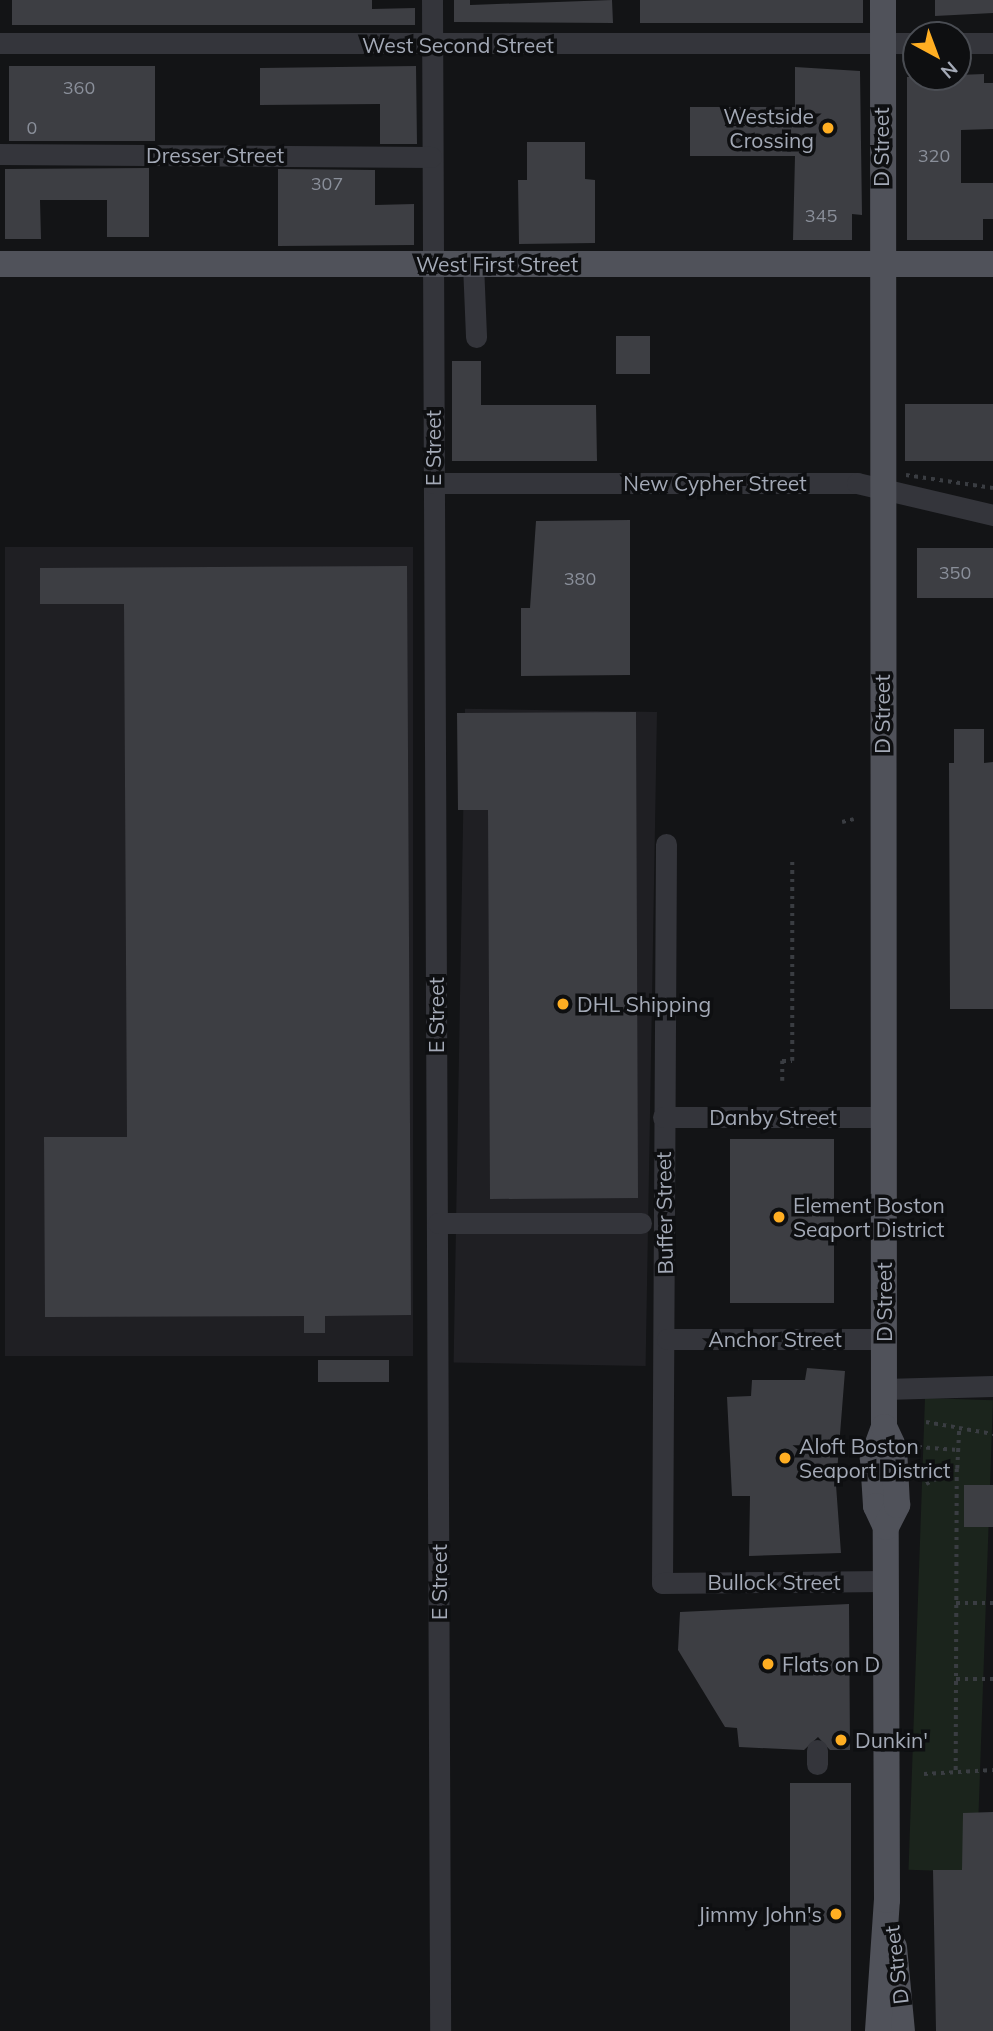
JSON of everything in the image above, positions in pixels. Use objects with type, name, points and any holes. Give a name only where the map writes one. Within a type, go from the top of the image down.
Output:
[{"type":"main road","name":"D Street","points":[[878,2031],[887,1900],[887,1527],[876,1506],[873,1458],[884,1427],[880,264],[883,0]]},
{"type":"main road","name":"West First Street","points":[[0,264],[993,264]]},
{"type":"main road","name":"D Street","points":[[887,1900],[902,2031]]},
{"type":"street","name":"E Street","points":[[432,0],[440,2031]]},
{"type":"street","name":"West Second Street","points":[[0,43],[902,43]]},
{"type":"street","points":[[972,43],[993,43]]},
{"type":"street","name":"Dresser Street","points":[[0,154],[431,157]]},
{"type":"street","points":[[473,264],[476,337]]},
{"type":"street","name":"New Cypher Street","points":[[433,483],[847,483],[993,515]]},
{"type":"street","name":"Buffer Street","points":[[662,1583],[667,1339],[663,1117],[666,844]]},
{"type":"street","name":"Danby Street","points":[[663,1117],[883,1117]]},
{"type":"street","points":[[438,1223],[641,1223]]},
{"type":"street","name":"Anchor Street","points":[[667,1339],[884,1339]]},
{"type":"street","points":[[884,1389],[993,1386]]},
{"type":"street","name":"Bullock Street","points":[[662,1583],[885,1581]]},
{"type":"path","points":[[842,822],[854,819]]},
{"type":"path","points":[[782,1082],[782,1061],[792,1061],[792,858]]},
{"type":"path","points":[[926,1422],[993,1434]]},
{"type":"path","points":[[956,1772],[959,1428]]},
{"type":"path","points":[[918,1447],[958,1450]]},
{"type":"path","points":[[926,1483],[957,1469]]},
{"type":"path","points":[[956,1603],[993,1603]]},
{"type":"path","points":[[956,1679],[993,1679]]},
{"type":"path","points":[[924,1774],[993,1770]]},
{"type":"shaded area","points":[[5,547],[413,547],[413,1356],[5,1356]]},
{"type":"shaded area","points":[[465,709],[657,712],[646,1366],[454,1363]]},
{"type":"shaded area","points":[[925,1398],[993,1400],[976,1872],[909,1870]]},
{"type":"building","points":[[12,0],[372,0],[372,9],[415,8],[415,25],[12,25]]},
{"type":"building","points":[[454,0],[470,0],[470,5],[612,0],[613,23],[454,22]]},
{"type":"building","points":[[640,0],[863,0],[863,23],[640,23]]},
{"type":"building","points":[[935,0],[993,0],[993,13],[935,16]]},
{"type":"building","points":[[9,66],[155,66],[155,141],[9,141]]},
{"type":"building","points":[[416,66],[417,144],[380,144],[380,104],[260,105],[260,68]]},
{"type":"building","points":[[795,67],[860,71],[862,215],[852,214],[852,240],[793,240],[795,156],[690,156],[690,107],[795,107]]},
{"type":"building","points":[[972,74],[984,74],[984,83],[993,83],[993,129],[961,130],[961,183],[993,183],[993,219],[983,219],[983,240],[907,240],[907,91],[972,91]]},
{"type":"building","points":[[527,142],[585,142],[585,179],[595,180],[595,243],[519,244],[518,180],[527,180]]},
{"type":"building","points":[[149,168],[149,237],[107,237],[107,200],[40,200],[41,239],[5,239],[5,169]]},
{"type":"building","points":[[278,169],[375,170],[375,205],[414,204],[414,245],[278,246]]},
{"type":"building","points":[[616,336],[650,336],[650,374],[616,374]]},
{"type":"building","points":[[452,361],[481,361],[481,405],[596,405],[597,461],[452,461]]},
{"type":"building","points":[[905,404],[993,404],[993,461],[905,461]]},
{"type":"building","points":[[630,520],[630,675],[521,676],[521,608],[530,608],[536,521]]},
{"type":"building","points":[[917,548],[993,548],[993,598],[917,598]]},
{"type":"building","points":[[407,566],[411,1315],[325,1316],[325,1333],[304,1333],[304,1316],[45,1317],[44,1137],[127,1137],[124,604],[40,604],[40,568]]},
{"type":"building","name":"DHL Shipping","points":[[636,712],[638,1198],[490,1199],[488,810],[458,810],[457,713]]},
{"type":"building","points":[[954,729],[984,729],[984,763],[993,762],[993,1009],[950,1009],[949,763],[954,763]]},
{"type":"building","name":"Element Boston Seaport District","points":[[730,1139],[834,1139],[834,1303],[730,1303]]},
{"type":"building","points":[[318,1360],[389,1360],[389,1382],[318,1382]]},
{"type":"building","name":"Aloft Boston Seaport District","points":[[807,1368],[845,1371],[836,1485],[841,1553],[749,1556],[750,1496],[732,1496],[727,1397],[751,1396],[752,1380],[805,1380]]},
{"type":"building","points":[[964,1485],[993,1485],[993,1527],[964,1527]]},
{"type":"building","name":"Flats on D","points":[[849,1604],[850,1750],[830,1750],[818,1737],[804,1750],[739,1747],[737,1728],[725,1727],[678,1650],[680,1612]]},
{"type":"building","points":[[790,1783],[851,1783],[851,2031],[790,2031]]},
{"type":"building","points":[[993,1812],[993,2031],[936,2031],[933,1870],[962,1870],[963,1813]]},
{"type":"place","name":"Westside Crossing","points":[[828,128]]},
{"type":"place","name":"DHL Shipping","points":[[563,1004]]},
{"type":"place","name":"Element Boston Seaport District","points":[[779,1217]]},
{"type":"place","name":"Aloft Boston Seaport District","points":[[785,1458]]},
{"type":"place","name":"Flats on D","points":[[768,1664]]},
{"type":"place","name":"Dunkin'","points":[[841,1740]]},
{"type":"place","name":"Jimmy John's","points":[[836,1914]]}]
